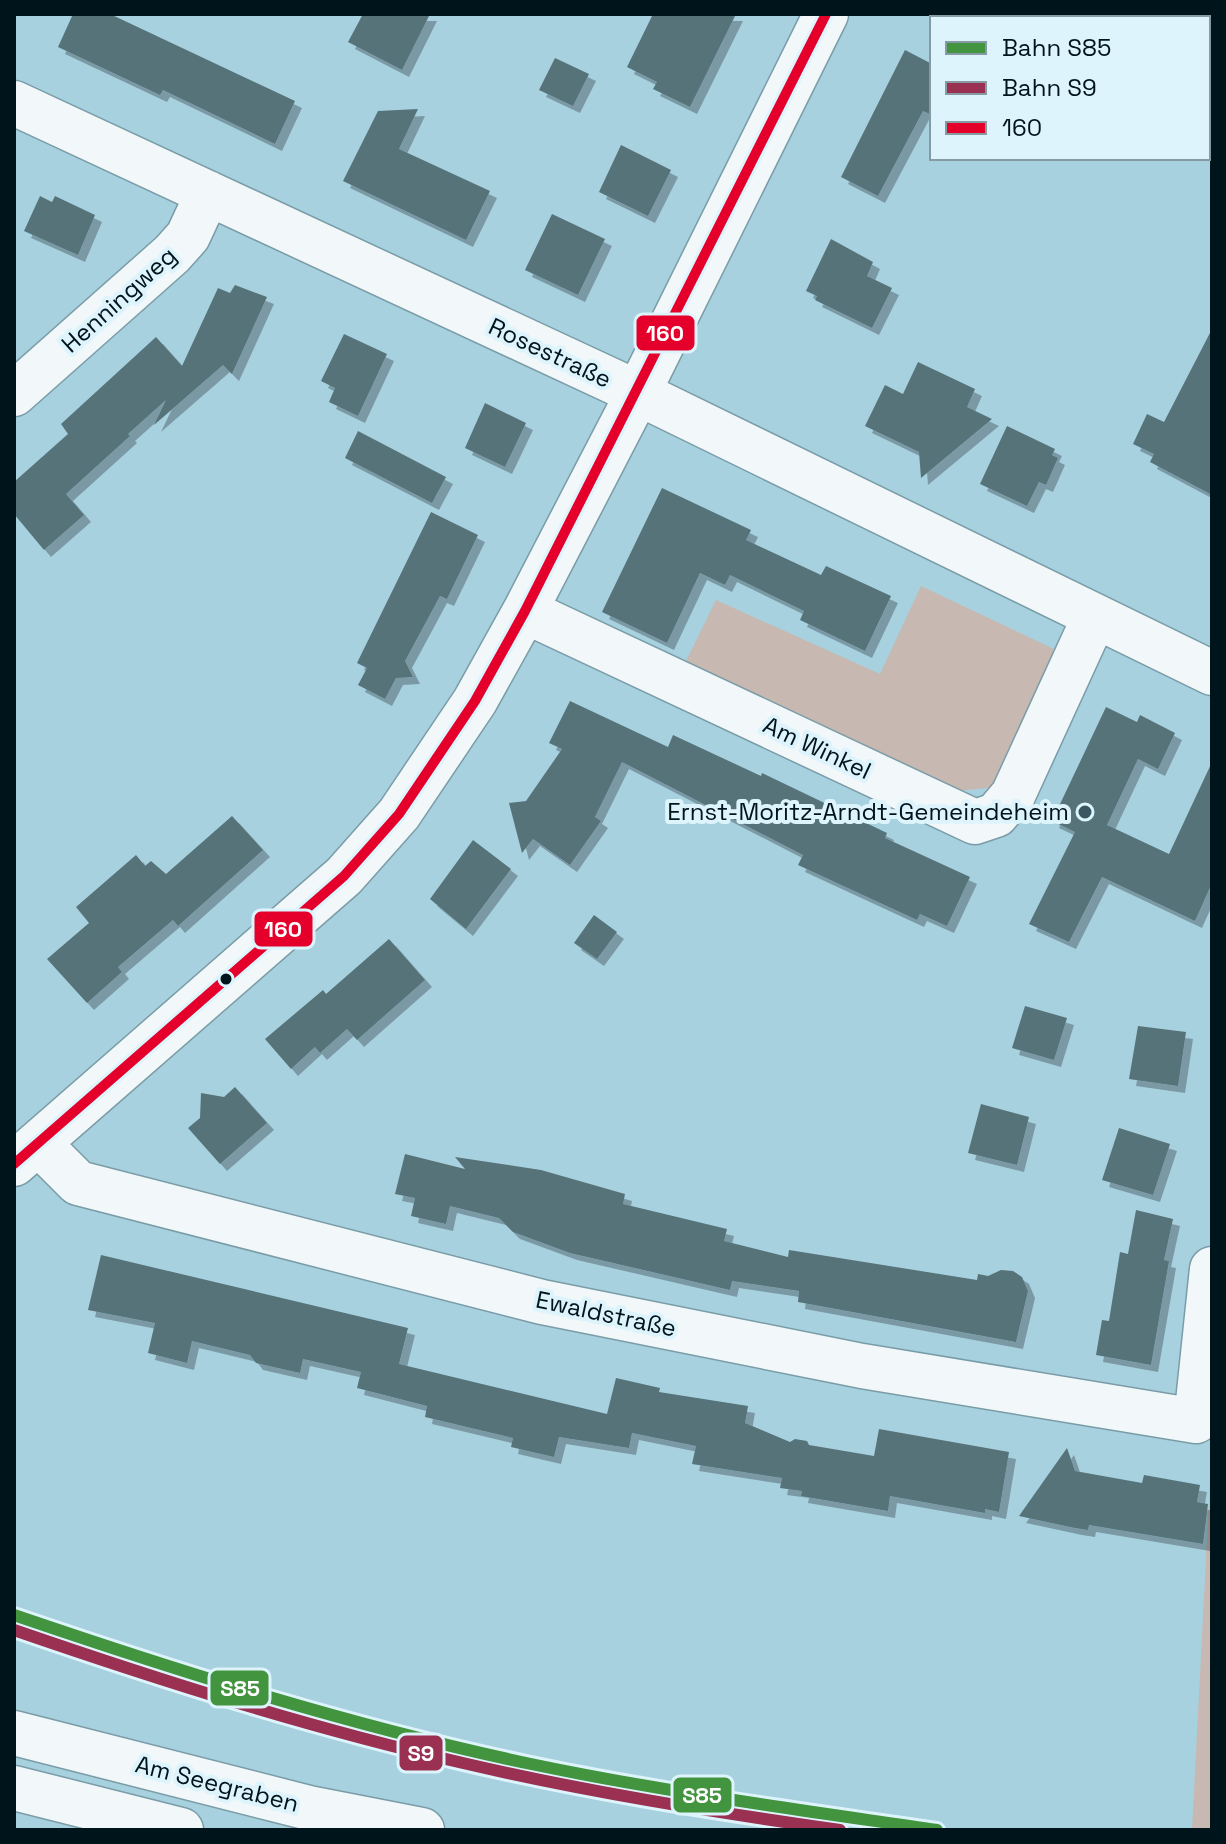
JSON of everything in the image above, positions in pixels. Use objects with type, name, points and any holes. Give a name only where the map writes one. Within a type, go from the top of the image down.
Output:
[{"type":"street","points":[[26,1154],[344,876],[399,814],[445,749],[525,611],[638,393],[826,14]]},
{"type":"street","name":"Rosestraße","points":[[14,103],[638,393],[1212,673]]},
{"type":"street","name":"Henningweg","points":[[14,394],[172,254],[188,236],[208,193]]},
{"type":"street","name":"Am Winkel","points":[[525,611],[975,822],[996,815],[1013,795],[1095,616]]},
{"type":"street","name":"Ewaldstraße","points":[[26,1154],[78,1183],[542,1302],[862,1366],[1196,1421],[1212,1269]]},
{"type":"street","name":"Am Seegraben","points":[[14,1733],[309,1808],[422,1830]]},
{"type":"street","points":[[14,1788],[181,1830]]},
{"type":"shaded area","points":[[921,586],[1058,651],[996,787],[958,791],[681,671],[716,600],[880,674]]},
{"type":"shaded area","points":[[1212,1443],[1212,1830],[1192,1830]]},
{"type":"building","points":[[73,14],[110,14],[295,101],[275,144],[163,90],[160,95],[58,47]]},
{"type":"building","points":[[363,14],[430,14],[402,70],[348,42]]},
{"type":"building","points":[[653,14],[736,14],[690,107],[653,89],[657,82],[627,67]]},
{"type":"building","points":[[905,50],[930,63],[930,114],[923,111],[878,196],[841,177]]},
{"type":"building","points":[[555,58],[589,74],[573,106],[539,90]]},
{"type":"building","points":[[418,109],[399,149],[490,191],[466,240],[343,181],[378,111]]},
{"type":"building","points":[[621,145],[671,170],[648,216],[599,192]]},
{"type":"building","points":[[40,196],[52,202],[55,196],[95,215],[78,255],[24,231]]},
{"type":"building","points":[[552,214],[605,239],[578,295],[525,270]]},
{"type":"building","points":[[831,239],[873,262],[867,276],[892,288],[872,328],[815,300],[817,296],[806,291]]},
{"type":"building","points":[[235,285],[267,297],[232,374],[223,365],[154,425],[166,400],[128,434],[130,436],[66,494],[84,515],[44,550],[14,514],[14,482],[68,434],[61,424],[156,337],[182,366],[218,288],[230,293]]},
{"type":"building","points":[[1212,329],[1212,495],[1150,462],[1154,454],[1133,444],[1147,414],[1164,422]]},
{"type":"building","points":[[344,334],[387,354],[358,416],[329,402],[335,388],[321,381]]},
{"type":"building","points":[[918,362],[975,389],[967,407],[992,419],[921,478],[919,452],[865,426],[885,385],[903,394]]},
{"type":"building","points":[[485,403],[526,423],[505,467],[465,448]]},
{"type":"building","points":[[1007,426],[1055,449],[1052,455],[1058,458],[1046,485],[1039,482],[1027,506],[980,484]]},
{"type":"building","points":[[358,431],[446,477],[432,503],[345,458]]},
{"type":"building","points":[[662,488],[751,530],[746,540],[821,575],[826,566],[891,596],[865,651],[800,620],[804,611],[730,575],[725,585],[700,573],[667,643],[602,612]]},
{"type":"building","points":[[431,512],[478,535],[447,599],[440,596],[405,661],[413,677],[396,678],[385,699],[358,685],[367,668],[357,663]]},
{"type":"building","points":[[570,701],[668,747],[673,735],[761,776],[762,773],[887,833],[885,838],[970,877],[947,926],[920,914],[917,920],[798,865],[803,855],[622,762],[595,817],[601,821],[570,865],[533,839],[522,853],[509,803],[526,801],[562,749],[549,743]]},
{"type":"building","name":"Ernst-Moritz-Arndt-Gemeindeheim","points":[[1106,707],[1137,722],[1140,715],[1175,733],[1158,769],[1138,759],[1107,825],[1169,854],[1212,762],[1212,883],[1195,921],[1102,877],[1069,942],[1029,924],[1075,832],[1052,821]]},
{"type":"building","points":[[232,816],[263,850],[178,926],[173,920],[118,967],[122,972],[87,1003],[47,959],[89,923],[76,907],[136,855],[145,866],[151,861],[166,874]]},
{"type":"building","points":[[473,840],[511,869],[466,929],[430,899]]},
{"type":"building","points":[[594,915],[617,932],[597,959],[574,943]]},
{"type":"building","points":[[389,939],[425,980],[357,1040],[347,1029],[320,1053],[315,1047],[291,1069],[265,1039],[323,990],[326,994]]},
{"type":"building","points":[[1025,1006],[1067,1018],[1054,1060],[1012,1048]]},
{"type":"building","points":[[1138,1026],[1186,1032],[1178,1086],[1129,1079]]},
{"type":"building","points":[[235,1087],[267,1123],[220,1164],[188,1128],[200,1118],[201,1093],[224,1097]]},
{"type":"building","points":[[981,1104],[1029,1117],[1017,1165],[968,1153]]},
{"type":"building","points":[[1119,1128],[1170,1144],[1153,1195],[1102,1180]]},
{"type":"building","points":[[405,1154],[465,1169],[455,1157],[541,1170],[625,1194],[623,1204],[727,1229],[724,1241],[788,1257],[789,1250],[977,1280],[978,1274],[988,1276],[1001,1270],[1013,1271],[1022,1277],[1028,1291],[1016,1342],[798,1302],[799,1291],[732,1281],[730,1290],[570,1253],[513,1232],[499,1218],[450,1206],[446,1224],[411,1216],[415,1198],[395,1194]]},
{"type":"building","points":[[1136,1210],[1173,1219],[1164,1260],[1169,1261],[1151,1365],[1096,1355],[1102,1320],[1109,1321],[1120,1252],[1128,1254]]},
{"type":"building","points":[[101,1255],[408,1328],[399,1364],[607,1414],[616,1378],[660,1388],[659,1392],[748,1406],[745,1423],[790,1442],[795,1439],[807,1441],[809,1445],[874,1456],[879,1429],[1009,1452],[999,1512],[985,1509],[985,1513],[890,1496],[888,1511],[801,1496],[802,1491],[780,1488],[782,1478],[692,1464],[696,1446],[632,1433],[629,1448],[559,1437],[554,1457],[511,1447],[513,1438],[425,1417],[427,1406],[357,1388],[361,1372],[303,1359],[300,1373],[256,1363],[250,1355],[192,1341],[187,1363],[148,1353],[155,1323],[88,1310]]},
{"type":"building","points":[[1067,1448],[1075,1471],[1142,1483],[1144,1475],[1200,1485],[1197,1502],[1208,1504],[1203,1544],[1089,1525],[1088,1530],[1019,1516]]},
{"type":"rail line","name":"S85","points":[[14,1615],[270,1697],[465,1749],[632,1783],[937,1830]]},
{"type":"rail line","name":"S9","points":[[14,1630],[237,1702],[406,1749],[603,1792],[840,1830]]},
{"type":"transit line","name":"160","points":[[14,1164],[344,876],[399,814],[475,701],[525,611],[826,14]]},
{"type":"place","name":"Ernst-Moritz-Arndt-Gemeindeheim","points":[[1085,812]]}]
